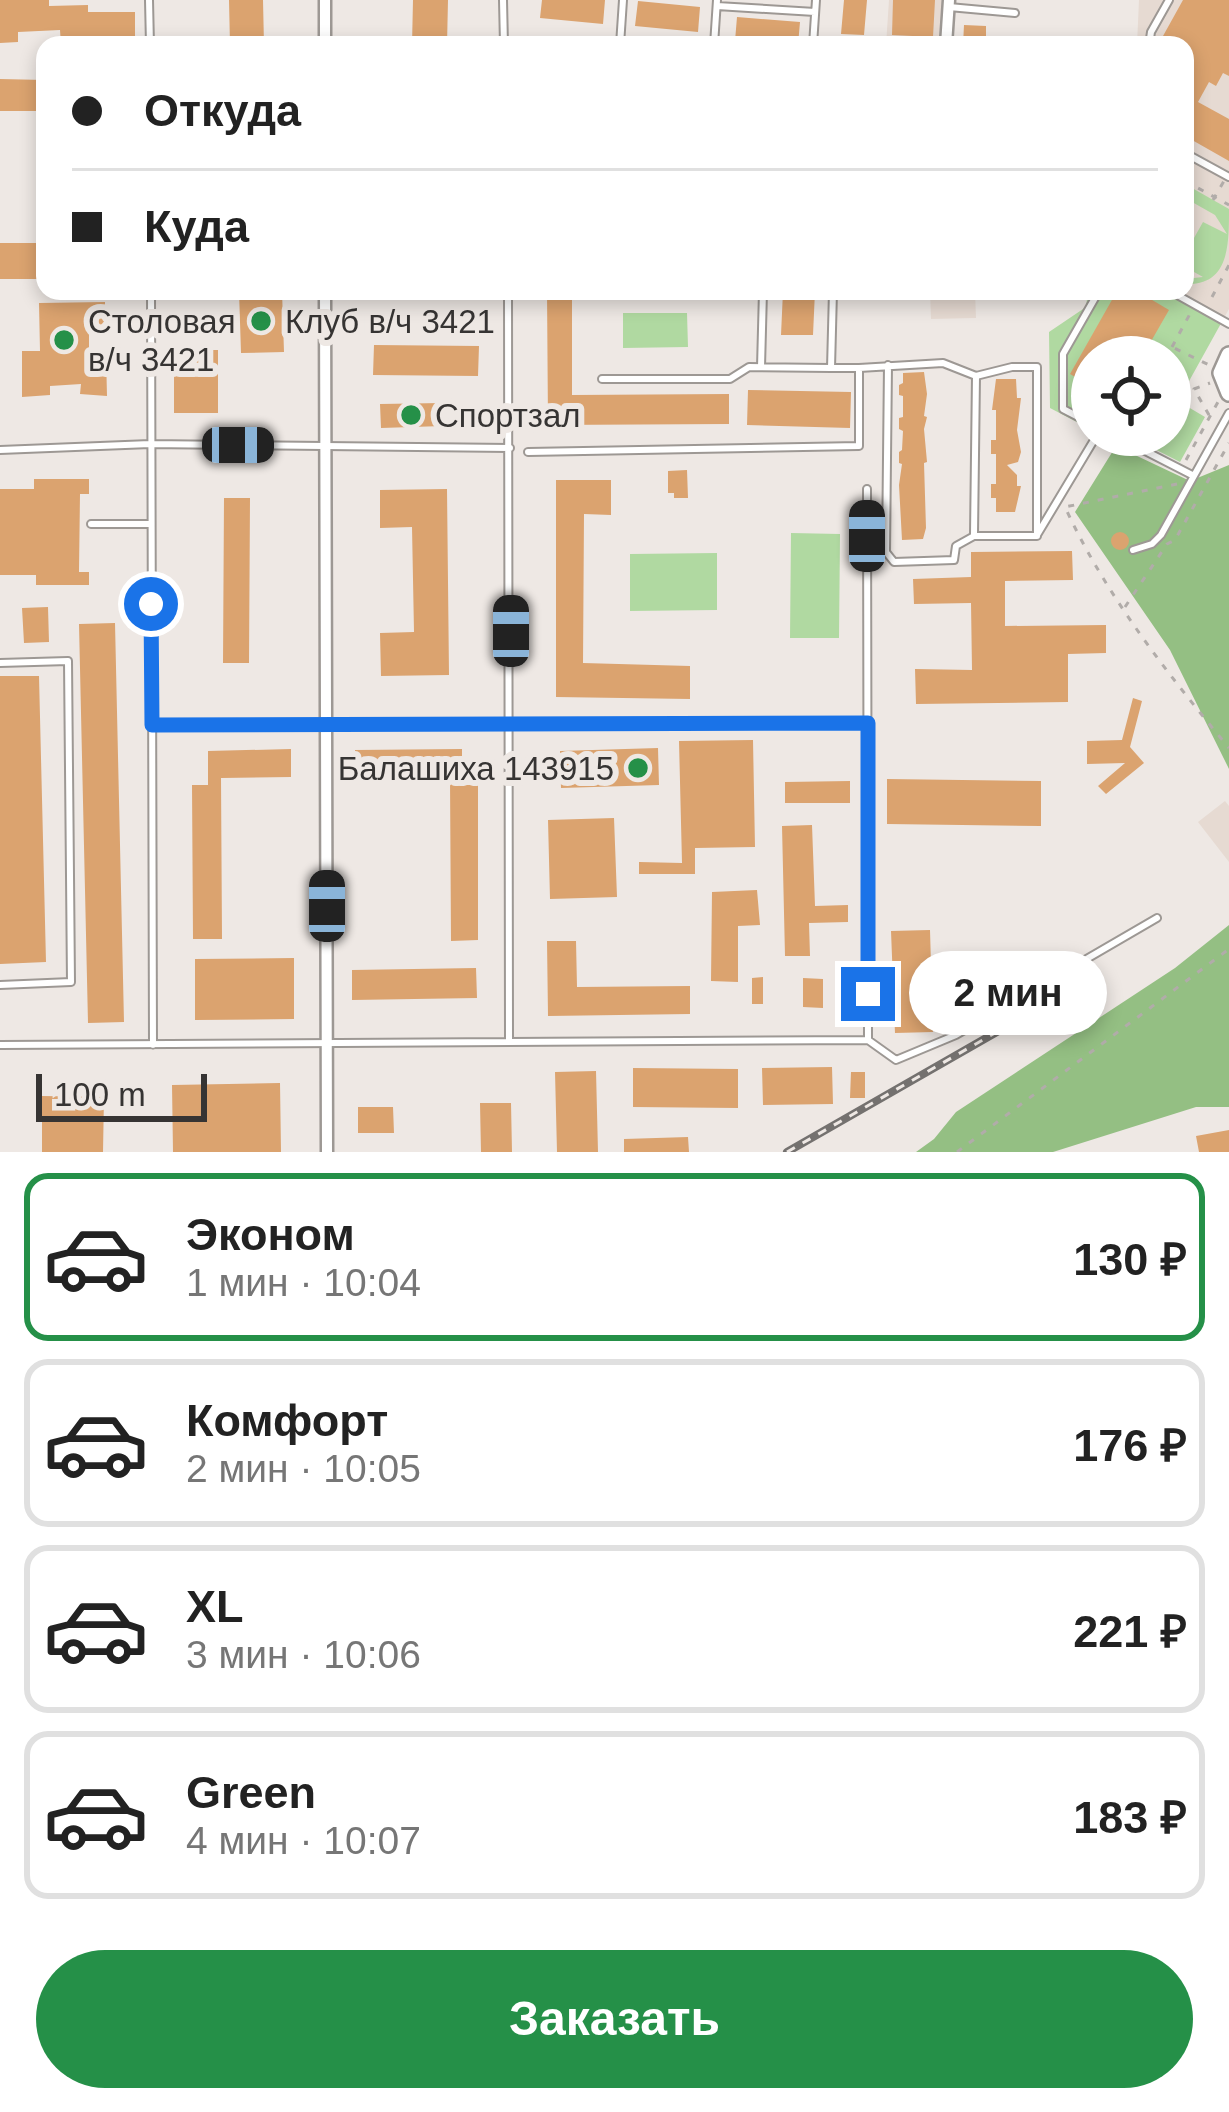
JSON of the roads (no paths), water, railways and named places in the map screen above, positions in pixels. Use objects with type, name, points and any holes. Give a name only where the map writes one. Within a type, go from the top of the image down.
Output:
[{"type":"street","points":[[325,0],[325,36]]},
{"type":"street","points":[[947,36],[949,3]]},
{"type":"street","points":[[326,300],[326,1152]]},
{"type":"street","points":[[1217,361],[1229,393]]},
{"type":"lane","points":[[149,0],[150,36]]},
{"type":"lane","points":[[503,0],[504,36]]},
{"type":"lane","points":[[621,36],[623,0]]},
{"type":"lane","points":[[814,36],[816,0]]},
{"type":"lane","points":[[1150,36],[1168,0]]},
{"type":"lane","points":[[715,36],[717,3],[815,12]]},
{"type":"lane","points":[[949,3],[1015,13]]},
{"type":"lane","points":[[1194,158],[1228,176]]},
{"type":"lane","points":[[151,300],[153,1045]]},
{"type":"lane","points":[[508,300],[508,1041]]},
{"type":"lane","points":[[761,367],[763,300]]},
{"type":"lane","points":[[831,368],[833,300]]},
{"type":"lane","points":[[1073,336],[1094,300]]},
{"type":"lane","points":[[1186,300],[1229,324]]},
{"type":"lane","points":[[1071,340],[1063,354],[1063,409],[1071,413]]},
{"type":"lane","points":[[602,379],[730,379],[749,367],[943,363],[976,376],[1012,367],[1037,367],[1037,536]]},
{"type":"lane","points":[[888,365],[886,552],[894,562],[954,560],[956,546],[974,536],[1037,536]]},
{"type":"lane","points":[[528,452],[859,446],[859,368]]},
{"type":"lane","points":[[974,536],[976,376]]},
{"type":"lane","points":[[1133,550],[1152,544],[1161,535],[1229,413]]},
{"type":"lane","points":[[0,450],[150,444],[510,448]]},
{"type":"lane","points":[[1037,536],[1085,456]]},
{"type":"lane","points":[[1159,456],[1193,478]]},
{"type":"lane","points":[[867,489],[868,1040]]},
{"type":"lane","points":[[91,524],[151,524]]},
{"type":"lane","points":[[0,663],[68,661],[71,982],[0,985]]},
{"type":"lane","points":[[152,725],[868,723]]},
{"type":"lane","points":[[0,1045],[868,1040],[896,1060],[956,1034],[1156,918]]},
{"type":"railway","points":[[787,1152],[1084,982]]},
{"type":"place","name":"Клуб в/ч 3421","points":[[261,321]]},
{"type":"place","name":"Столовая в/ч 3421","points":[[64,340]]},
{"type":"place","name":"Спортзал","points":[[411,415]]},
{"type":"place","name":"Балашиха 143915","points":[[638,768]]}]
